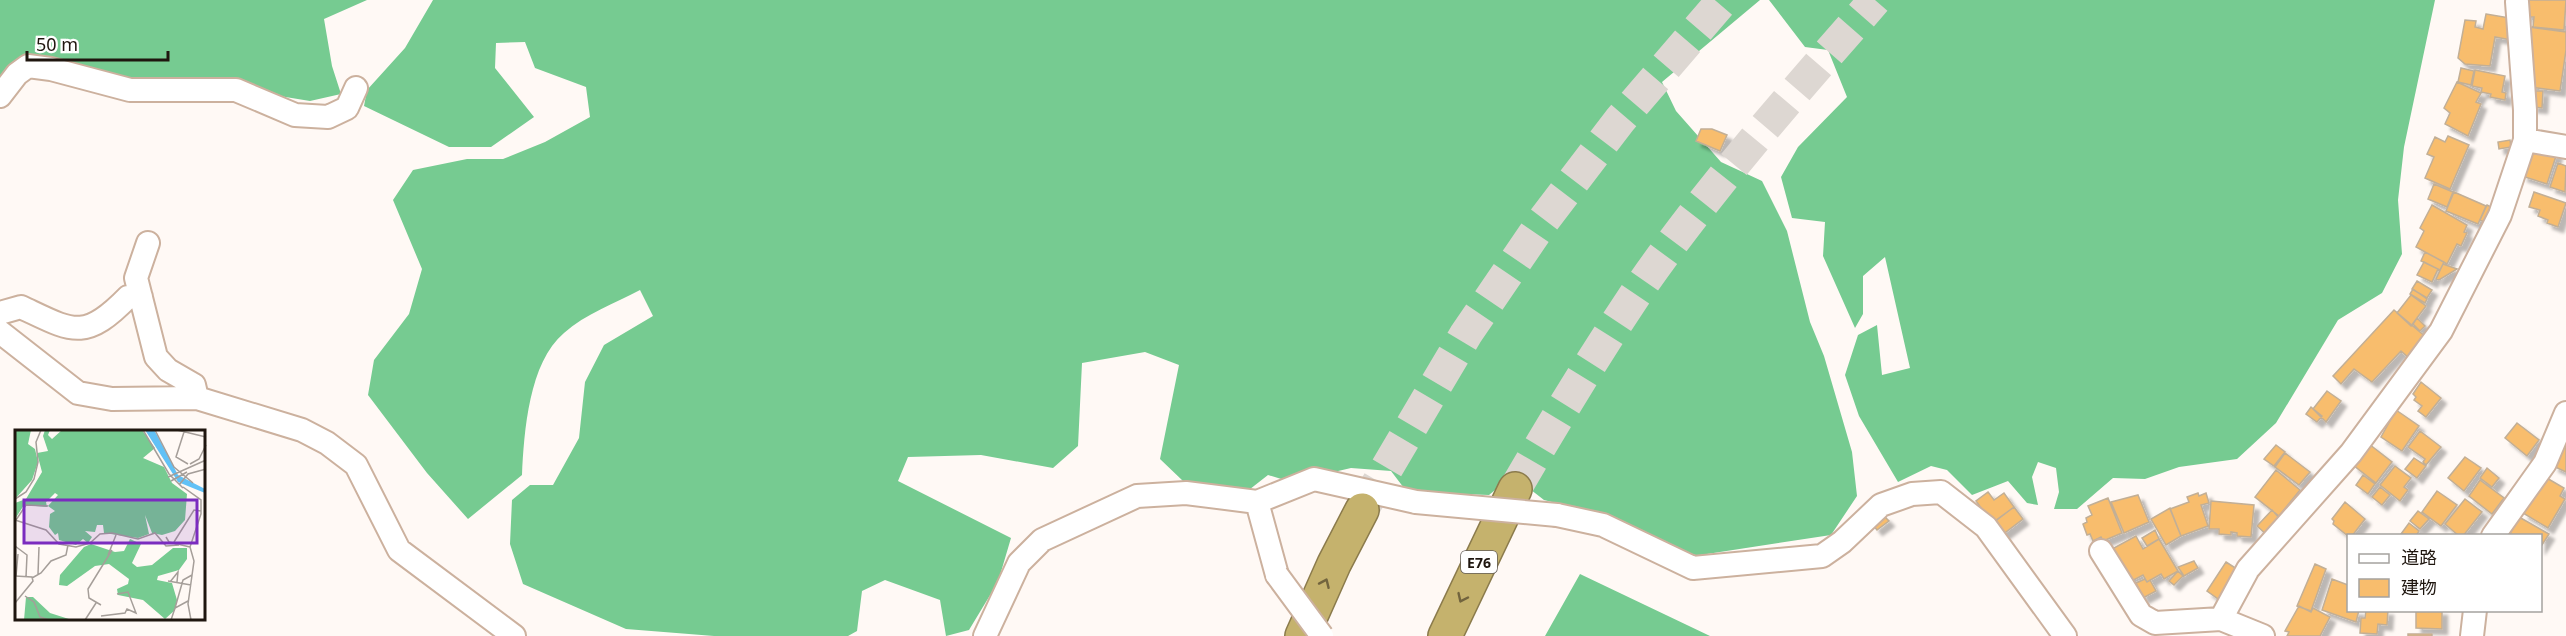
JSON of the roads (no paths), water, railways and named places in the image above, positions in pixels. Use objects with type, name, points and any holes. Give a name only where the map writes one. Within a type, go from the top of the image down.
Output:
[{"type":"highway","name":"E76","points":[[1445,636],[1515,489]]},
{"type":"highway","points":[[1302,636],[1334,564],[1362,510]]},
{"type":"street","points":[[2221,619],[2248,569],[2351,453],[2441,331],[2500,215],[2525,140],[2517,2]]},
{"type":"street","points":[[0,96],[17,74],[28,66],[51,69],[130,90],[236,90],[296,115],[328,117],[347,108],[356,88]]},
{"type":"street","points":[[2525,140],[2566,147]]},
{"type":"street","points":[[148,243],[136,278],[156,357],[168,370],[194,385],[197,398]]},
{"type":"street","points":[[0,313],[21,307],[70,330],[98,324],[113,313],[128,297],[141,297]]},
{"type":"street","points":[[0,332],[78,393],[112,399],[197,398],[302,430],[327,443],[356,465],[399,549],[514,636]]},
{"type":"street","points":[[2494,534],[2545,462],[2566,413]]},
{"type":"street","points":[[985,636],[1019,563],[1041,540],[1137,496],[1186,494],[1257,502],[1314,479],[1416,502],[1557,515],[1603,525],[1693,568],[1822,556],[1842,542],[1881,505],[1912,494],[1941,492],[1986,527],[2065,636]]},
{"type":"street","points":[[1257,502],[1277,575],[1322,636]]},
{"type":"street","points":[[2101,551],[2140,615],[2155,623],[2221,619],[2263,636]]},
{"type":"street","points":[[2472,636],[2475,612]]},
{"type":"tunnel","points":[[1362,510],[1466,334],[1543,221],[1620,120],[1723,0]]},
{"type":"tunnel","points":[[1515,489],[1605,340],[1664,254],[1752,143],[1875,0]]}]
